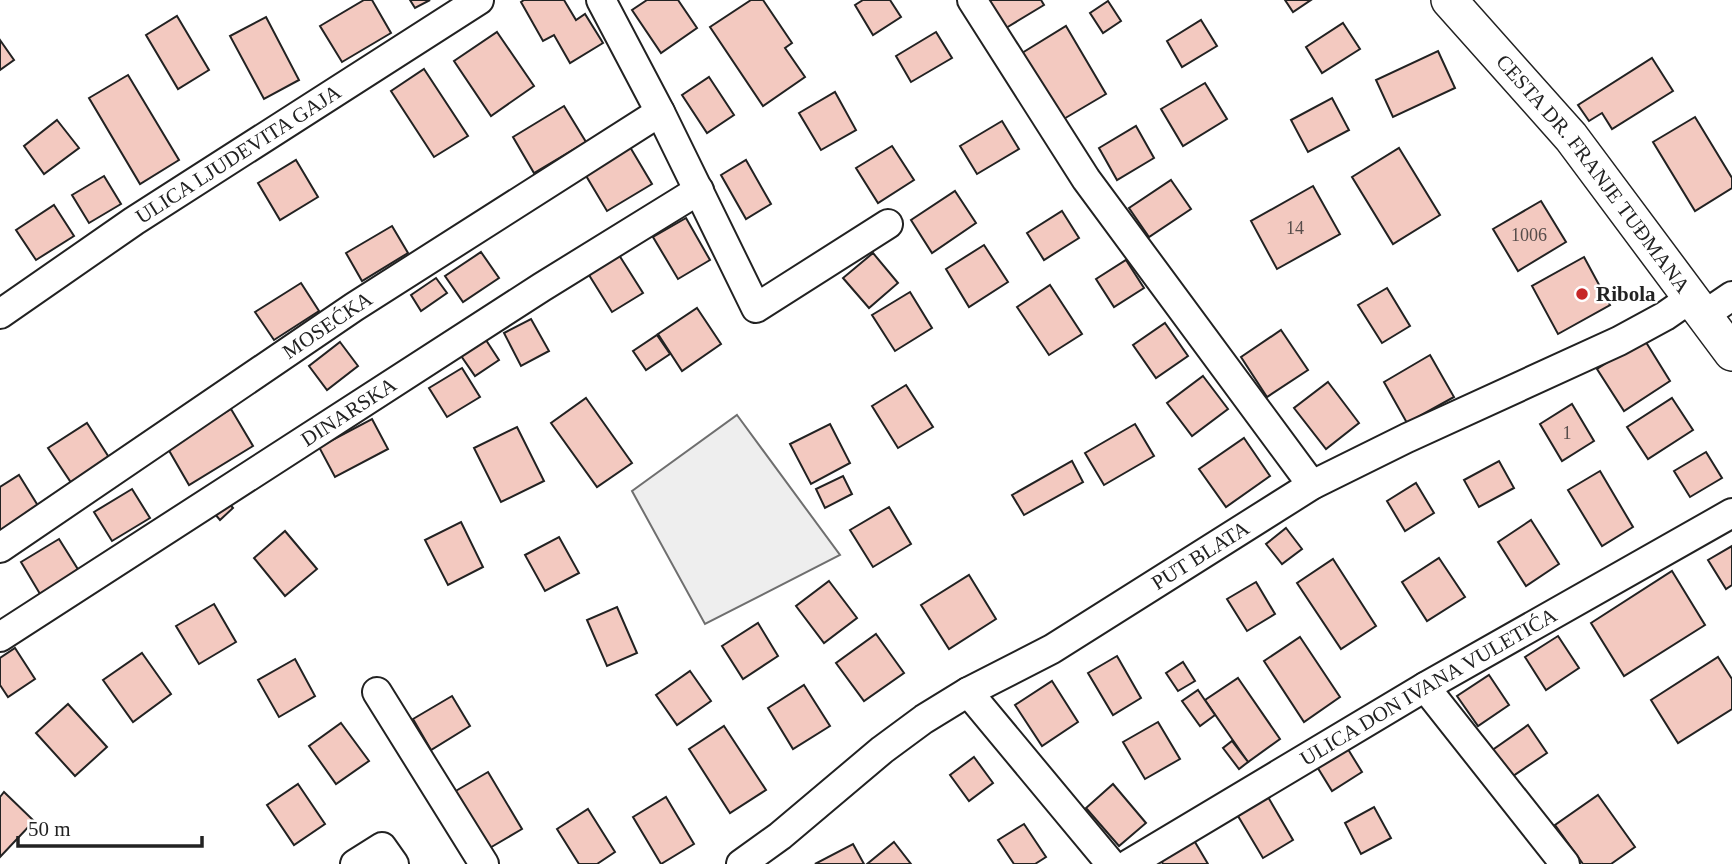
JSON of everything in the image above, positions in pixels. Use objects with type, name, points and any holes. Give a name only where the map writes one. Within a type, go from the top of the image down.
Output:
[{"type":"main road","name":"CESTA DR. FRANJE TUĐMANA","points":[[1449,0],[1571,137],[1709,303],[1732,353]]},
{"type":"street","name":"ULICA LJUDEVITA GAJA","points":[[0,314],[134,221],[480,0]]},
{"type":"street","points":[[601,0],[660,112],[756,308],[888,224]]},
{"type":"street","points":[[972,0],[1086,179],[1312,485]]},
{"type":"street","name":"MOSEĆKA","points":[[0,548],[354,307],[660,112]]},
{"type":"street","name":"DINARSKA","points":[[0,637],[542,286],[699,190]]},
{"type":"street","name":"PUT BLATA","points":[[741,864],[780,836],[883,750],[925,719],[968,692],[1052,649],[1312,485],[1619,341],[1665,316],[1709,303]]},
{"type":"street","name":"ULICA DON IVANA VULETIĆA","points":[[1129,864],[1425,687],[1732,513]]},
{"type":"street","points":[[1425,687],[1565,864]]},
{"type":"street","points":[[377,692],[484,864]]},
{"type":"street","points":[[968,692],[1111,864]]},
{"type":"street","points":[[355,864],[382,847],[394,864]]},
{"type":"shaded area","points":[[737,415],[840,555],[705,624],[632,491]]},
{"type":"building","points":[[364,0],[372,0],[391,33],[342,62],[320,26]]},
{"type":"building","points":[[410,0],[430,0],[415,8]]},
{"type":"building","points":[[564,0],[576,20],[585,14],[603,43],[570,63],[554,35],[543,41],[521,2]]},
{"type":"building","points":[[647,0],[678,0],[697,28],[661,53],[632,10]]},
{"type":"building","points":[[751,0],[763,0],[792,43],[785,48],[805,77],[763,106],[710,27]]},
{"type":"building","points":[[863,0],[890,0],[901,17],[873,35],[855,5]]},
{"type":"building","points":[[989,0],[1041,0],[1044,5],[1006,28]]},
{"type":"building","points":[[1285,0],[1311,0],[1293,12]]},
{"type":"building","points":[[1108,1],[1121,21],[1103,33],[1090,13]]},
{"type":"building","points":[[177,16],[209,70],[178,89],[146,35]]},
{"type":"building","points":[[266,17],[299,80],[264,99],[230,36]]},
{"type":"building","points":[[1201,20],[1217,46],[1182,67],[1167,41]]},
{"type":"building","points":[[1343,23],[1360,49],[1322,73],[1306,47]]},
{"type":"building","points":[[1066,26],[1106,94],[1062,120],[1022,53]]},
{"type":"building","points":[[497,32],[534,86],[491,116],[454,61]]},
{"type":"building","points":[[936,32],[952,58],[911,82],[896,56]]},
{"type":"building","points":[[0,40],[14,60],[0,70]]},
{"type":"building","points":[[1438,51],[1455,88],[1393,117],[1376,80]]},
{"type":"building","points":[[1652,58],[1673,91],[1612,129],[1602,113],[1589,121],[1578,105]]},
{"type":"building","points":[[424,69],[468,136],[434,157],[391,91]]},
{"type":"building","points":[[128,75],[179,160],[140,184],[89,98]]},
{"type":"building","points":[[709,77],[734,115],[707,133],[682,95]]},
{"type":"building","points":[[1205,83],[1227,119],[1183,146],[1161,109]]},
{"type":"building","points":[[835,92],[856,130],[821,150],[799,113]]},
{"type":"building","points":[[1332,98],[1349,130],[1308,152],[1291,120]]},
{"type":"building","points":[[564,106],[586,142],[534,173],[513,137]]},
{"type":"building","points":[[1695,117],[1732,178],[1732,188],[1695,211],[1653,142]]},
{"type":"building","points":[[57,120],[79,148],[44,174],[24,146]]},
{"type":"building","points":[[1002,121],[1019,149],[977,174],[960,146]]},
{"type":"building","points":[[1136,126],[1154,158],[1117,180],[1099,148]]},
{"type":"building","points":[[627,142],[652,184],[607,211],[582,169]]},
{"type":"building","points":[[892,146],[914,180],[878,203],[856,168]]},
{"type":"building","points":[[1399,148],[1440,215],[1393,244],[1352,177]]},
{"type":"building","points":[[296,160],[318,197],[280,220],[258,183]]},
{"type":"building","points":[[746,160],[771,204],[746,219],[721,175]]},
{"type":"building","points":[[104,176],[121,204],[89,223],[72,195]]},
{"type":"building","points":[[1171,180],[1191,209],[1149,237],[1129,208]]},
{"type":"building","points":[[1313,186],[1340,234],[1277,269],[1251,221]]},
{"type":"building","points":[[955,191],[976,223],[932,253],[911,220]]},
{"type":"building","points":[[1541,201],[1566,242],[1518,271],[1493,229]]},
{"type":"building","points":[[54,205],[74,236],[36,260],[16,230]]},
{"type":"building","points":[[1062,211],[1079,238],[1044,260],[1027,233]]},
{"type":"building","points":[[686,218],[710,260],[678,279],[653,237]]},
{"type":"building","points":[[392,226],[408,253],[362,281],[346,253]]},
{"type":"building","points":[[984,245],[1008,282],[969,307],[946,269]]},
{"type":"building","points":[[481,252],[499,278],[463,302],[445,276]]},
{"type":"building","points":[[873,253],[898,283],[869,308],[843,278]]},
{"type":"building","points":[[619,255],[643,293],[612,312],[589,275]]},
{"type":"building","points":[[1584,257],[1610,305],[1558,334],[1532,286]]},
{"type":"building","points":[[1126,260],[1144,288],[1114,307],[1096,279]]},
{"type":"building","points":[[436,278],[447,293],[421,311],[411,295]]},
{"type":"building","points":[[301,283],[319,311],[274,340],[255,312]]},
{"type":"building","points":[[1050,285],[1082,334],[1049,355],[1017,307]]},
{"type":"building","points":[[1387,288],[1410,326],[1382,343],[1358,305]]},
{"type":"building","points":[[910,292],[932,328],[895,351],[872,315]]},
{"type":"building","points":[[697,308],[721,344],[682,371],[658,334]]},
{"type":"building","points":[[531,319],[549,351],[521,366],[504,333]]},
{"type":"building","points":[[1165,323],[1188,356],[1156,378],[1133,345]]},
{"type":"building","points":[[1281,330],[1308,370],[1267,397],[1241,357]]},
{"type":"building","points":[[482,334],[499,360],[475,376],[457,350]]},
{"type":"building","points":[[657,335],[670,354],[646,370],[633,351]]},
{"type":"building","points":[[1644,339],[1670,381],[1624,411],[1597,369]]},
{"type":"building","points":[[340,342],[358,366],[327,390],[309,366]]},
{"type":"building","points":[[1430,355],[1454,397],[1407,423],[1384,382]]},
{"type":"building","points":[[462,368],[480,397],[447,417],[429,388]]},
{"type":"building","points":[[1203,376],[1228,409],[1192,436],[1167,403]]},
{"type":"building","points":[[1328,382],[1359,423],[1326,449],[1294,408]]},
{"type":"building","points":[[906,385],[933,427],[898,448],[872,406]]},
{"type":"building","points":[[586,398],[632,463],[597,487],[551,423]]},
{"type":"building","points":[[1672,398],[1693,430],[1648,459],[1627,427]]},
{"type":"building","points":[[1572,404],[1594,441],[1562,461],[1540,424]]},
{"type":"building","points":[[231,409],[253,446],[189,485],[167,447]]},
{"type":"building","points":[[372,419],[388,449],[335,477],[319,447]]},
{"type":"building","points":[[87,423],[110,459],[72,484],[48,448]]},
{"type":"building","points":[[830,424],[850,463],[811,484],[790,444]]},
{"type":"building","points":[[1135,424],[1154,456],[1104,485],[1085,453]]},
{"type":"building","points":[[517,427],[544,481],[501,502],[474,448]]},
{"type":"building","points":[[1244,438],[1270,476],[1226,507],[1199,469]]},
{"type":"building","points":[[1706,452],[1722,478],[1690,497],[1674,471]]},
{"type":"building","points":[[1072,461],[1083,482],[1024,515],[1012,495]]},
{"type":"building","points":[[1499,461],[1514,488],[1479,507],[1464,480]]},
{"type":"building","points":[[1600,471],[1633,527],[1602,546],[1568,490]]},
{"type":"building","points":[[19,475],[40,509],[0,533],[0,487]]},
{"type":"building","points":[[843,476],[852,494],[825,508],[816,489]]},
{"type":"building","points":[[1416,483],[1434,513],[1405,531],[1387,501]]},
{"type":"building","points":[[132,489],[150,518],[112,541],[94,512]]},
{"type":"building","points":[[222,495],[233,508],[220,520],[209,507]]},
{"type":"building","points":[[889,507],[911,544],[873,567],[850,530]]},
{"type":"building","points":[[1531,520],[1559,564],[1526,586],[1498,542]]},
{"type":"building","points":[[461,522],[483,567],[448,585],[425,540]]},
{"type":"building","points":[[1286,528],[1302,549],[1282,564],[1266,544]]},
{"type":"building","points":[[285,531],[317,569],[285,596],[254,558]]},
{"type":"building","points":[[559,537],[579,573],[545,591],[525,555]]},
{"type":"building","points":[[59,539],[79,571],[40,594],[21,562]]},
{"type":"building","points":[[1732,546],[1732,585],[1726,589],[1708,560]]},
{"type":"building","points":[[1439,558],[1465,597],[1427,621],[1402,582]]},
{"type":"building","points":[[1333,559],[1376,626],[1341,649],[1297,583]]},
{"type":"building","points":[[1672,571],[1705,625],[1624,676],[1591,623]]},
{"type":"building","points":[[969,575],[996,619],[949,649],[921,605]]},
{"type":"building","points":[[829,581],[857,618],[824,643],[796,606]]},
{"type":"building","points":[[1256,582],[1275,614],[1247,631],[1227,599]]},
{"type":"building","points":[[214,604],[236,642],[199,664],[176,626]]},
{"type":"building","points":[[617,607],[637,653],[607,666],[587,620]]},
{"type":"building","points":[[758,623],[778,656],[743,679],[722,646]]},
{"type":"building","points":[[876,634],[904,673],[864,701],[836,663]]},
{"type":"building","points":[[1558,636],[1579,668],[1546,690],[1525,657]]},
{"type":"building","points":[[1300,637],[1340,697],[1304,722],[1264,661]]},
{"type":"building","points":[[15,648],[35,679],[8,697],[0,685],[0,658]]},
{"type":"building","points":[[142,653],[171,694],[133,722],[103,680]]},
{"type":"building","points":[[1117,656],[1141,698],[1113,715],[1088,673]]},
{"type":"building","points":[[1718,657],[1732,679],[1732,709],[1678,743],[1651,700]]},
{"type":"building","points":[[295,659],[315,696],[279,717],[258,680]]},
{"type":"building","points":[[1183,662],[1195,681],[1178,691],[1166,673]]},
{"type":"building","points":[[690,671],[711,701],[677,725],[656,695]]},
{"type":"building","points":[[1489,675],[1509,705],[1478,726],[1457,696]]},
{"type":"building","points":[[1238,678],[1280,739],[1248,762],[1205,700]]},
{"type":"building","points":[[1052,681],[1078,722],[1042,746],[1015,705]]},
{"type":"building","points":[[804,685],[830,726],[793,749],[768,708]]},
{"type":"building","points":[[1198,690],[1215,715],[1200,726],[1182,701]]},
{"type":"building","points":[[452,696],[470,726],[431,750],[413,719]]},
{"type":"building","points":[[68,704],[107,747],[75,776],[36,733]]},
{"type":"building","points":[[1158,722],[1180,759],[1145,779],[1123,742]]},
{"type":"building","points":[[341,723],[369,761],[336,784],[309,746]]},
{"type":"building","points":[[1528,725],[1547,753],[1510,778],[1491,751]]},
{"type":"building","points":[[724,726],[766,790],[730,813],[689,749]]},
{"type":"building","points":[[1232,741],[1248,762],[1239,769],[1223,748]]},
{"type":"building","points":[[1346,746],[1362,772],[1332,791],[1316,765]]},
{"type":"building","points":[[974,757],[993,783],[969,801],[950,775]]},
{"type":"building","points":[[488,772],[522,829],[488,849],[454,792]]},
{"type":"building","points":[[298,784],[325,824],[294,845],[267,805]]},
{"type":"building","points":[[1113,784],[1146,823],[1119,846],[1086,808]]},
{"type":"building","points":[[4,792],[34,821],[0,857],[0,797]]},
{"type":"building","points":[[1598,795],[1635,847],[1611,864],[1583,864],[1555,825]]},
{"type":"building","points":[[666,797],[694,844],[661,864],[633,817]]},
{"type":"building","points":[[1268,797],[1293,840],[1263,858],[1238,816]]},
{"type":"building","points":[[1374,807],[1391,838],[1361,854],[1345,823]]},
{"type":"building","points":[[588,809],[615,852],[597,864],[579,864],[557,829]]},
{"type":"building","points":[[1024,824],[1046,857],[1035,864],[1014,864],[998,840]]},
{"type":"building","points":[[1192,837],[1208,864],[1163,864],[1159,856]]},
{"type":"building","points":[[894,842],[911,864],[867,864]]},
{"type":"building","points":[[853,844],[864,864],[815,864]]},
{"type":"place","name":"Ribola","points":[[1582,294]]}]
